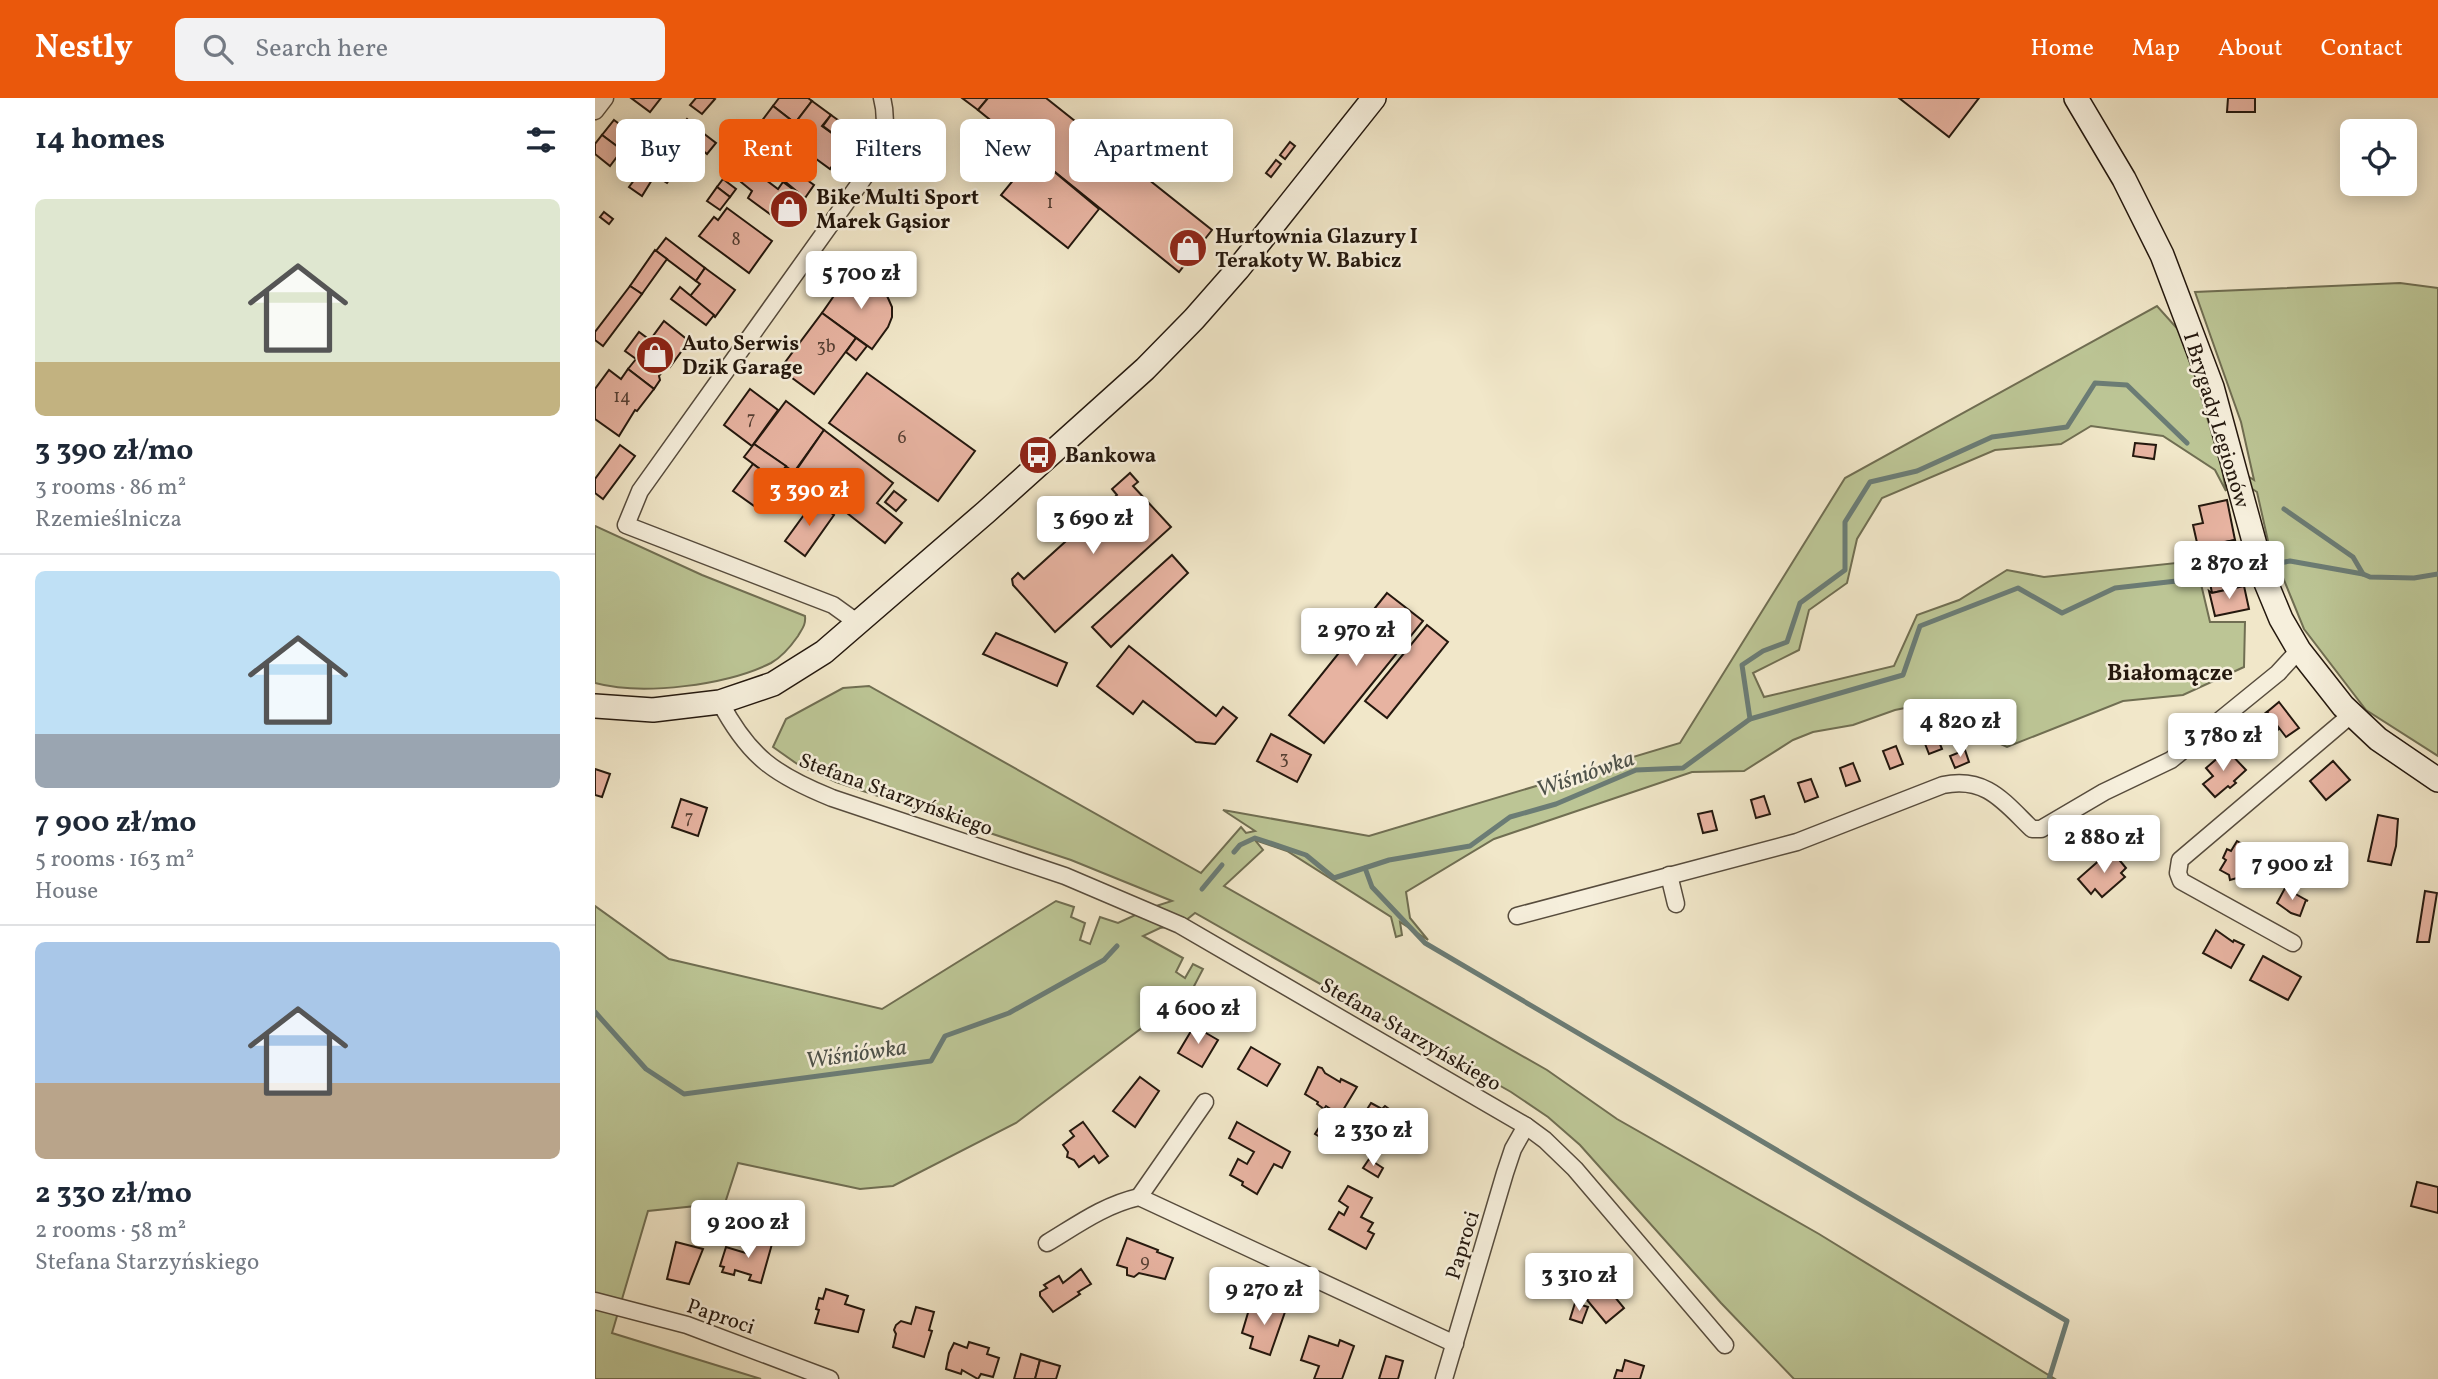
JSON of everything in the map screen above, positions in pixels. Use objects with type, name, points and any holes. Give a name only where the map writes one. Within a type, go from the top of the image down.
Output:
[{"type":"street","points":[[595,111],[605,98]]},
{"type":"street","points":[[858,623],[833,605],[625,525],[640,491],[870,169],[881,149],[886,122],[882,98]]},
{"type":"street","points":[[595,706],[653,710],[720,702],[751,693],[793,673],[824,652],[986,512],[1154,360],[1238,269],[1374,98]]},
{"type":"street","name":"I Brygady Legionów","points":[[2076,98],[2124,178],[2162,255],[2212,387],[2264,578],[2281,619],[2299,650],[2343,706],[2378,739],[2438,780]]},
{"type":"street","points":[[1517,916],[1797,842],[1943,785],[1959,782],[1976,784],[1990,790],[2032,829],[2041,829],[2104,792],[2171,760],[2278,673],[2299,650]]},
{"type":"street","name":"Stefana Starzyńskiego","points":[[720,702],[744,741],[774,769],[795,783],[832,798],[1065,876],[1180,925],[1526,1126],[1575,1169],[1725,1345]]},
{"type":"street","points":[[2293,943],[2181,881],[2178,873],[2180,860],[2352,714]]},
{"type":"street","points":[[1669,875],[1676,904]]},
{"type":"street","points":[[1139,1197],[1205,1102]]},
{"type":"street","name":"Paproci","points":[[1444,1379],[1508,1165],[1526,1126]]},
{"type":"street","points":[[1047,1243],[1101,1209],[1119,1201],[1139,1197],[1454,1344]]},
{"type":"street","name":"Paproci","points":[[595,1301],[687,1325],[830,1379]]},
{"type":"green space","points":[[2400,283],[2438,288],[2438,756],[2366,710],[2304,629],[2268,541],[2257,492],[2222,469],[2226,491],[2215,470],[2163,436],[2091,426],[2061,444],[1995,450],[1882,498],[1857,539],[1847,583],[1809,610],[1799,650],[1753,673],[1764,697],[1894,666],[1917,615],[1959,600],[2007,570],[2044,577],[2195,561],[2198,573],[2270,557],[2274,570],[2201,584],[2210,622],[2245,622],[2244,667],[2183,695],[2123,701],[2007,747],[1958,725],[1935,702],[1895,710],[1853,725],[1813,732],[1793,740],[1744,771],[1692,772],[1494,839],[1406,892],[1410,918],[1428,940],[1400,922],[1402,935],[1396,937],[1391,917],[1287,851],[1255,840],[1263,850],[1224,886],[1547,1070],[1617,1119],[1819,1234],[2055,1379],[1794,1379],[1721,1303],[1580,1145],[1548,1117],[1511,1092],[1195,913],[1180,925],[1160,928],[1143,936],[1183,958],[1176,972],[1185,978],[1193,964],[1203,969],[1192,990],[1016,1123],[893,1186],[860,1189],[738,1163],[725,1203],[648,1211],[612,1333],[761,1379],[595,1379],[595,906],[669,959],[882,1009],[1056,901],[1074,907],[1071,917],[1085,923],[1080,940],[1090,944],[1100,917],[1118,923],[1172,901],[1071,860],[836,782],[800,766],[773,747],[786,719],[843,688],[869,686],[1201,873],[1241,827],[1246,833],[1255,831],[1223,810],[1369,836],[1680,743],[1845,478],[2157,306],[2183,335],[2219,458],[2254,480],[2241,422],[2195,292]]},
{"type":"green space","points":[[595,526],[702,575],[805,616],[803,627],[775,661],[732,677],[660,688],[615,687],[595,683]]},
{"type":"building","points":[[631,98],[661,98],[650,112]]},
{"type":"building","points":[[696,98],[715,99],[702,114],[690,105]]},
{"type":"building","points":[[779,98],[808,98],[812,101],[798,119],[790,119],[773,106]]},
{"type":"building","points":[[962,98],[988,98],[978,110]]},
{"type":"building","points":[[988,98],[1046,98],[1072,119],[1069,119],[1069,182],[1152,182],[1212,230],[1179,272],[1055,172],[1055,119],[989,119],[978,110]]},
{"type":"building","points":[[1899,98],[1979,98],[1949,137]]},
{"type":"building","points":[[2228,98],[2255,98],[2255,112],[2227,112]]},
{"type":"building","points":[[812,101],[831,115],[822,126],[831,132],[830,169],[817,160],[817,119],[798,119]]},
{"type":"building","points":[[773,106],[790,119],[763,119]]},
{"type":"building","points":[[831,115],[837,119],[831,119],[831,132],[823,126]]},
{"type":"building","points":[[614,120],[616,122],[616,146],[602,135]]},
{"type":"building","points":[[602,135],[616,146],[616,158],[610,166],[595,154],[595,144]]},
{"type":"building","points":[[705,135],[716,143],[707,154],[705,152]]},
{"type":"building","points":[[1290,142],[1295,146],[1285,159],[1280,155]]},
{"type":"building","points":[[1276,160],[1281,164],[1271,177],[1266,173]]},
{"type":"building","points":[[1055,172],[1099,209],[1068,248],[1001,195],[1012,182],[1055,182]]},
{"type":"building","points":[[633,182],[651,182],[642,196],[629,187]]},
{"type":"building","points":[[721,182],[727,182],[736,189],[730,197],[717,187]]},
{"type":"building","points":[[741,182],[769,182],[778,189],[783,182],[805,198],[785,225],[748,198],[752,191]]},
{"type":"building","points":[[786,182],[810,182],[814,185],[805,198]]},
{"type":"building","points":[[717,187],[730,197],[720,210],[707,201]]},
{"type":"building","points":[[727,208],[772,241],[749,273],[699,236],[714,217],[718,220]]},
{"type":"building","points":[[604,212],[613,219],[609,224],[600,217]]},
{"type":"building","points":[[666,238],[705,268],[696,281],[656,251]]},
{"type":"building","points":[[655,250],[667,259],[642,294],[630,286]]},
{"type":"building","points":[[705,268],[735,290],[715,317],[690,296],[700,284],[696,281]]},
{"type":"building","points":[[855,280],[875,282],[884,289],[892,307],[888,327],[872,349],[822,313],[838,290]]},
{"type":"building","points":[[630,286],[642,294],[603,346],[595,340],[595,332]]},
{"type":"building","points":[[680,287],[714,315],[706,325],[671,299]]},
{"type":"building","points":[[822,313],[856,338],[814,394],[780,369]]},
{"type":"building","name":"Auto Serwis Dzik Garage","points":[[664,321],[689,341],[670,367],[667,366],[659,376],[660,380],[654,389],[628,369],[636,359],[625,351],[639,332],[650,340]]},
{"type":"building","points":[[856,338],[867,346],[856,360],[846,352]]},
{"type":"building","points":[[628,369],[654,389],[637,411],[635,410],[619,436],[595,419],[595,389],[609,370],[621,379]]},
{"type":"building","points":[[867,373],[975,451],[938,501],[829,423]]},
{"type":"building","points":[[750,389],[778,410],[752,446],[724,425]]},
{"type":"building","points":[[786,401],[824,430],[794,472],[754,444]]},
{"type":"building","points":[[824,430],[893,483],[877,503],[902,523],[885,543],[795,472]]},
{"type":"building","points":[[2135,443],[2156,445],[2154,459],[2133,456]]},
{"type":"building","points":[[754,444],[786,466],[776,481],[744,457]]},
{"type":"building","points":[[620,445],[635,456],[603,499],[595,493],[595,479]]},
{"type":"building","points":[[753,464],[776,481],[757,508],[733,491]]},
{"type":"building","points":[[1130,473],[1138,482],[1133,486],[1171,527],[1055,632],[1013,585],[1012,579],[1018,573],[1024,579],[1117,495],[1112,489]]},
{"type":"building","points":[[894,491],[906,500],[896,511],[885,502]]},
{"type":"building","points":[[2227,500],[2235,540],[2198,547],[2193,525],[2203,523],[2199,506]]},
{"type":"building","points":[[814,501],[834,515],[805,556],[785,541]]},
{"type":"building","points":[[2235,540],[2244,586],[2212,593],[2203,547]]},
{"type":"building","points":[[1172,555],[1188,573],[1111,647],[1092,627]]},
{"type":"building","points":[[2244,586],[2249,609],[2215,616],[2209,591],[2212,593]]},
{"type":"building","points":[[1387,593],[1423,621],[1324,743],[1289,715]]},
{"type":"building","points":[[1427,625],[1448,642],[1387,718],[1365,701]]},
{"type":"building","points":[[996,633],[1067,663],[1057,686],[983,654]]},
{"type":"building","points":[[1129,646],[1216,716],[1223,707],[1237,718],[1215,744],[1196,742],[1143,701],[1133,714],[1097,686]]},
{"type":"building","points":[[2279,702],[2299,728],[2286,737],[2267,712]]},
{"type":"building","points":[[2267,712],[2279,729],[2255,746],[2243,729]]},
{"type":"building","points":[[1935,732],[1942,749],[1929,754],[1922,736]]},
{"type":"building","points":[[1271,734],[1311,755],[1297,782],[1257,761]]},
{"type":"building","points":[[1896,746],[1903,764],[1890,769],[1883,751]]},
{"type":"building","points":[[1965,750],[1969,762],[1955,768],[1950,756]]},
{"type":"building","points":[[2227,750],[2246,770],[2234,781],[2236,783],[2215,797],[2203,784],[2213,776],[2206,768]]},
{"type":"building","points":[[2333,761],[2350,780],[2326,800],[2310,781]]},
{"type":"building","points":[[1853,763],[1860,781],[1846,786],[1840,768]]},
{"type":"building","points":[[595,769],[610,774],[602,797],[595,795]]},
{"type":"building","points":[[1811,779],[1818,797],[1805,802],[1798,783]]},
{"type":"building","points":[[1764,796],[1770,814],[1756,818],[1751,800]]},
{"type":"building","points":[[681,799],[707,808],[698,836],[672,827]]},
{"type":"building","points":[[1712,811],[1717,830],[1703,833],[1698,814]]},
{"type":"building","points":[[2378,815],[2398,819],[2391,865],[2368,861]]},
{"type":"building","points":[[2237,841],[2260,854],[2255,862],[2258,872],[2230,880],[2229,875],[2220,870],[2226,860],[2223,858],[2227,849],[2231,851]]},
{"type":"building","points":[[2111,850],[2126,868],[2121,873],[2125,877],[2102,897],[2095,889],[2091,894],[2078,879]]},
{"type":"building","points":[[2285,888],[2308,901],[2306,900],[2300,916],[2277,903]]},
{"type":"building","points":[[2425,891],[2437,893],[2429,942],[2417,942]]},
{"type":"building","points":[[2216,930],[2233,942],[2234,940],[2244,945],[2231,968],[2203,953]]},
{"type":"building","points":[[2263,956],[2301,977],[2288,1000],[2250,980]]},
{"type":"building","points":[[1194,1026],[1218,1040],[1202,1067],[1178,1053]]},
{"type":"building","points":[[1251,1047],[1280,1064],[1267,1086],[1238,1069]]},
{"type":"building","points":[[1318,1067],[1340,1082],[1341,1079],[1357,1087],[1340,1115],[1326,1106],[1324,1109],[1305,1094]]},
{"type":"building","points":[[1140,1077],[1159,1091],[1135,1127],[1113,1111]]},
{"type":"building","points":[[1371,1103],[1382,1109],[1385,1106],[1409,1123],[1396,1145],[1359,1122]]},
{"type":"building","points":[[1323,1121],[1333,1126],[1325,1140],[1315,1134]]},
{"type":"building","points":[[1083,1122],[1108,1156],[1099,1163],[1094,1156],[1079,1167],[1074,1160],[1067,1157],[1068,1152],[1063,1145],[1074,1136],[1070,1131]]},
{"type":"building","points":[[1237,1122],[1290,1152],[1282,1168],[1274,1164],[1257,1194],[1230,1175],[1238,1159],[1247,1164],[1254,1152],[1229,1138]]},
{"type":"building","points":[[1369,1159],[1383,1168],[1378,1177],[1363,1168]]},
{"type":"building","points":[[2417,1182],[2438,1187],[2438,1213],[2411,1206]]},
{"type":"building","points":[[1348,1186],[1372,1198],[1361,1217],[1373,1223],[1368,1231],[1374,1234],[1366,1249],[1329,1229],[1339,1212],[1344,1215],[1348,1207],[1339,1201]]},
{"type":"building","points":[[753,1238],[772,1244],[761,1283],[749,1280],[751,1275],[735,1270],[734,1275],[722,1272],[724,1267],[720,1266],[726,1247],[749,1254]]},
{"type":"building","points":[[1127,1238],[1173,1258],[1165,1279],[1139,1273],[1134,1277],[1127,1275],[1127,1268],[1117,1265]]},
{"type":"building","points":[[676,1242],[703,1249],[689,1284],[667,1279]]},
{"type":"building","points":[[1081,1269],[1091,1284],[1053,1312],[1040,1296],[1040,1292],[1047,1288],[1044,1285],[1059,1276],[1063,1283]]},
{"type":"building","points":[[1605,1285],[1624,1308],[1606,1323],[1587,1300],[1593,1292]]},
{"type":"building","points":[[826,1289],[848,1296],[845,1304],[864,1310],[858,1332],[815,1323],[819,1298],[823,1299]]},
{"type":"building","points":[[1270,1303],[1286,1309],[1270,1355],[1250,1348],[1253,1337],[1242,1333],[1250,1306],[1267,1312]]},
{"type":"building","points":[[1575,1303],[1588,1307],[1582,1323],[1570,1319]]},
{"type":"building","points":[[916,1307],[934,1312],[929,1330],[932,1331],[924,1357],[893,1347],[896,1325],[901,1321],[911,1324]]},
{"type":"building","points":[[1309,1336],[1338,1346],[1340,1340],[1354,1346],[1342,1379],[1314,1379],[1319,1366],[1301,1360]]},
{"type":"building","points":[[969,1342],[989,1348],[987,1354],[999,1358],[993,1377],[981,1374],[978,1379],[962,1370],[961,1374],[946,1369],[954,1343],[967,1348]]},
{"type":"building","points":[[1021,1354],[1040,1360],[1035,1379],[1014,1379]]},
{"type":"building","points":[[1386,1356],[1403,1361],[1398,1379],[1379,1379]]},
{"type":"building","points":[[1040,1360],[1060,1366],[1056,1379],[1035,1379]]},
{"type":"building","points":[[1625,1360],[1644,1366],[1640,1379],[1614,1379],[1617,1370],[1622,1371]]},
{"type":"waterway","name":"Wiśniówka","points":[[1234,852],[1240,845],[1255,838],[1306,855],[1334,878],[1389,860],[1470,846],[1510,817],[1556,804],[1636,770],[1683,768],[1750,719],[1742,665],[1763,651],[1787,642],[1800,603],[1845,570],[1845,522],[1870,482],[1917,471],[1992,437],[2067,427],[2095,383],[2127,385],[2187,443]]},
{"type":"waterway","name":"Wiśniówka","points":[[2284,509],[2353,557],[2363,574],[2370,577],[2414,578],[2438,574]]},
{"type":"waterway","points":[[2275,564],[2290,561],[2363,574]]},
{"type":"waterway","points":[[1750,719],[1903,675],[1920,626],[2018,588],[2062,613],[2115,588],[2203,578]]},
{"type":"waterway","name":"Wiśniówka","points":[[1202,889],[1222,865]]},
{"type":"waterway","points":[[1365,868],[1372,887],[1425,943],[2067,1321],[2049,1379]]},
{"type":"waterway","name":"Wiśniówka","points":[[595,1012],[646,1069],[684,1094],[931,1061],[945,1036],[1009,1013],[1104,960],[1117,946]]},
{"type":"place","name":"Bike Multi Sport Marek Gąsior","points":[[789,209]]},
{"type":"place","name":"Hurtownia Glazury I Terakoty W. Babicz","points":[[1188,248]]},
{"type":"place","name":"Auto Serwis Dzik Garage","points":[[655,355]]},
{"type":"place","name":"Bankowa","points":[[1038,455]]},
{"type":"district","name":"Białomącze","points":[[2170,672]]}]
